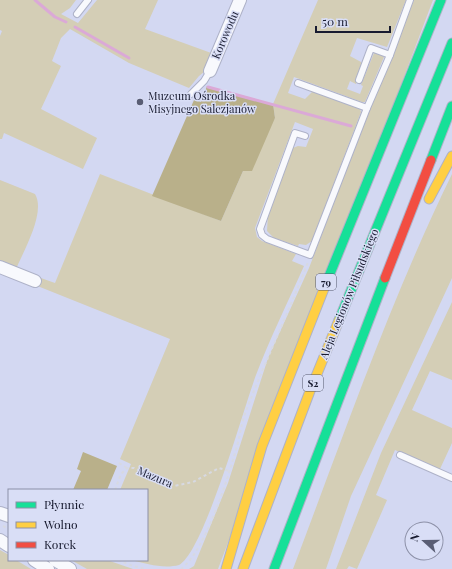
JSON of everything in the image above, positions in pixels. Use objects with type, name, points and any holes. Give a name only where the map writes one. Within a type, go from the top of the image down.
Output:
[{"type":"highway","name":"79","points":[[226,569],[262,446],[284,386],[441,0]]},
{"type":"highway","name":"Aleja Legionów Piłsudskiego","points":[[243,569],[319,369],[452,43]]},
{"type":"highway","name":"S2","points":[[274,569],[332,412],[452,106]]},
{"type":"highway","points":[[424,210],[452,156]]},
{"type":"highway","points":[[381,288],[417,222]]},
{"type":"street","name":"Korowodu","points":[[210,71],[240,0]]},
{"type":"street","points":[[0,267],[31,281]]},
{"type":"street","points":[[36,561],[48,569]]},
{"type":"street","points":[[57,561],[70,569]]},
{"type":"lane","points":[[77,14],[88,0]]},
{"type":"lane","points":[[305,136],[295,133],[260,229],[262,235],[267,239],[310,255],[367,108],[390,55],[410,0]]},
{"type":"lane","points":[[359,80],[371,48],[390,55]]},
{"type":"lane","points":[[192,94],[204,81],[210,71]]},
{"type":"lane","points":[[298,83],[367,108]]},
{"type":"lane","points":[[400,454],[452,478]]},
{"type":"path","points":[[181,569],[190,562],[198,549],[212,518],[237,446],[243,419],[310,255]]},
{"type":"path","points":[[119,463],[127,468]]},
{"type":"path","name":"Mazura","points":[[115,489],[121,474],[127,468],[134,468],[174,486],[193,482],[219,468],[229,471]]},
{"type":"path","points":[[120,561],[146,569]]},
{"type":"shaded area","points":[[0,0],[76,0],[70,8],[61,14],[78,23],[97,0],[158,0],[145,29],[214,54],[205,71],[189,88],[129,63],[70,29],[61,38],[52,61],[61,66],[41,109],[97,138],[83,169],[4,133],[2,139],[0,139],[0,36],[2,31],[0,30]]},
{"type":"shaded area","points":[[318,0],[406,0],[387,47],[357,38],[350,56],[361,62],[363,66],[356,84],[350,81],[347,89],[360,94],[363,86],[361,85],[374,53],[377,52],[384,57],[365,102],[294,77],[288,93],[305,99],[313,91],[360,109],[361,112],[312,241],[306,245],[299,244],[298,246],[274,238],[267,231],[268,214],[293,148],[298,146],[306,147],[313,129],[295,122],[255,228],[257,237],[262,241],[296,254],[292,261],[304,266],[261,361],[211,508],[200,534],[189,554],[179,565],[173,566],[155,566],[136,561],[148,561],[148,489],[120,489],[131,464],[120,459],[170,339],[35,285],[38,277],[55,283],[100,174],[221,221],[243,171],[275,118],[273,104]]},
{"type":"shaded area","points":[[414,0],[433,0],[218,569],[189,569],[194,566],[228,483],[268,358],[309,268],[363,126]]},
{"type":"shaded area","points":[[207,86],[273,104],[275,118],[252,171],[243,171],[221,221],[152,196],[194,100],[201,102]]},
{"type":"shaded area","points":[[452,174],[452,278],[351,496],[326,569],[293,569],[388,320],[429,222]]},
{"type":"shaded area","points":[[0,180],[35,194],[38,202],[38,211],[33,231],[16,269],[0,263]]},
{"type":"shaded area","points":[[452,302],[452,380],[430,371],[412,410],[452,428],[452,443],[440,469],[395,450],[376,495],[387,500],[357,569],[349,566],[347,569],[336,569],[381,453]]},
{"type":"shaded area","points":[[83,452],[117,466],[107,489],[73,489],[81,471],[77,469]]},
{"type":"shaded area","points":[[0,550],[8,554],[8,561],[18,561],[31,569],[0,569]]},
{"type":"shaded area","points":[[73,561],[110,561],[133,569],[87,569]]},
{"type":"waterway","points":[[35,0],[55,17],[66,22]]},
{"type":"waterway","points":[[75,27],[129,58]]},
{"type":"waterway","points":[[208,87],[351,126]]},
{"type":"traffic: fast","points":[[325,286],[441,0]]},
{"type":"traffic: fast","points":[[339,320],[452,43]]},
{"type":"traffic: fast","points":[[431,160],[452,106]]},
{"type":"traffic: fast","points":[[274,569],[385,278]]},
{"type":"traffic: slow","points":[[429,199],[452,156]]},
{"type":"traffic: slow","points":[[226,569],[262,446],[325,286]]},
{"type":"traffic: slow","points":[[243,569],[310,391],[339,320]]},
{"type":"traffic: jam","points":[[385,278],[431,160]]},
{"type":"place","name":"Muzeum Ośrodka Misyjnego Salezjanów","points":[[140,102]]}]
